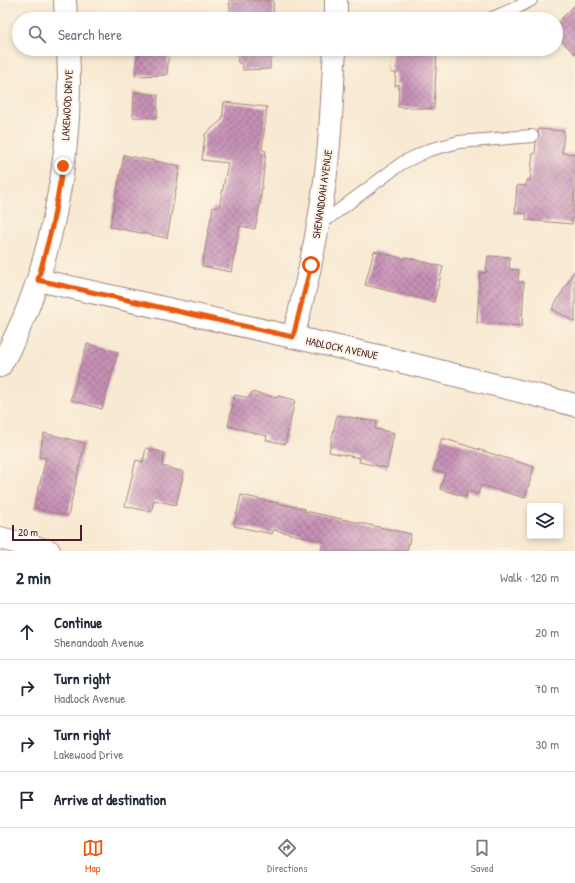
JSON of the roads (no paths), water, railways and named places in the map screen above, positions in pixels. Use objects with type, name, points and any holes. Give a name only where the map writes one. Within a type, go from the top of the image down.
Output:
[{"type":"street","points":[[65,0],[66,12]]},
{"type":"street","points":[[336,0],[336,12]]},
{"type":"street","name":"LAKEWOOD DRIVE","points":[[0,366],[22,322],[38,280],[52,227],[63,166],[68,116],[68,56]]},
{"type":"street","name":"SHENANDOAH AVENUE","points":[[293,337],[311,265],[325,187],[330,140],[335,56]]},
{"type":"street","name":"HADLOCK AVENUE","points":[[38,280],[387,358],[575,405]]},
{"type":"street","points":[[0,538],[49,551]]},
{"type":"lane","points":[[508,12],[531,0]]},
{"type":"lane","points":[[318,226],[402,163],[429,150],[458,142],[532,136]]}]
